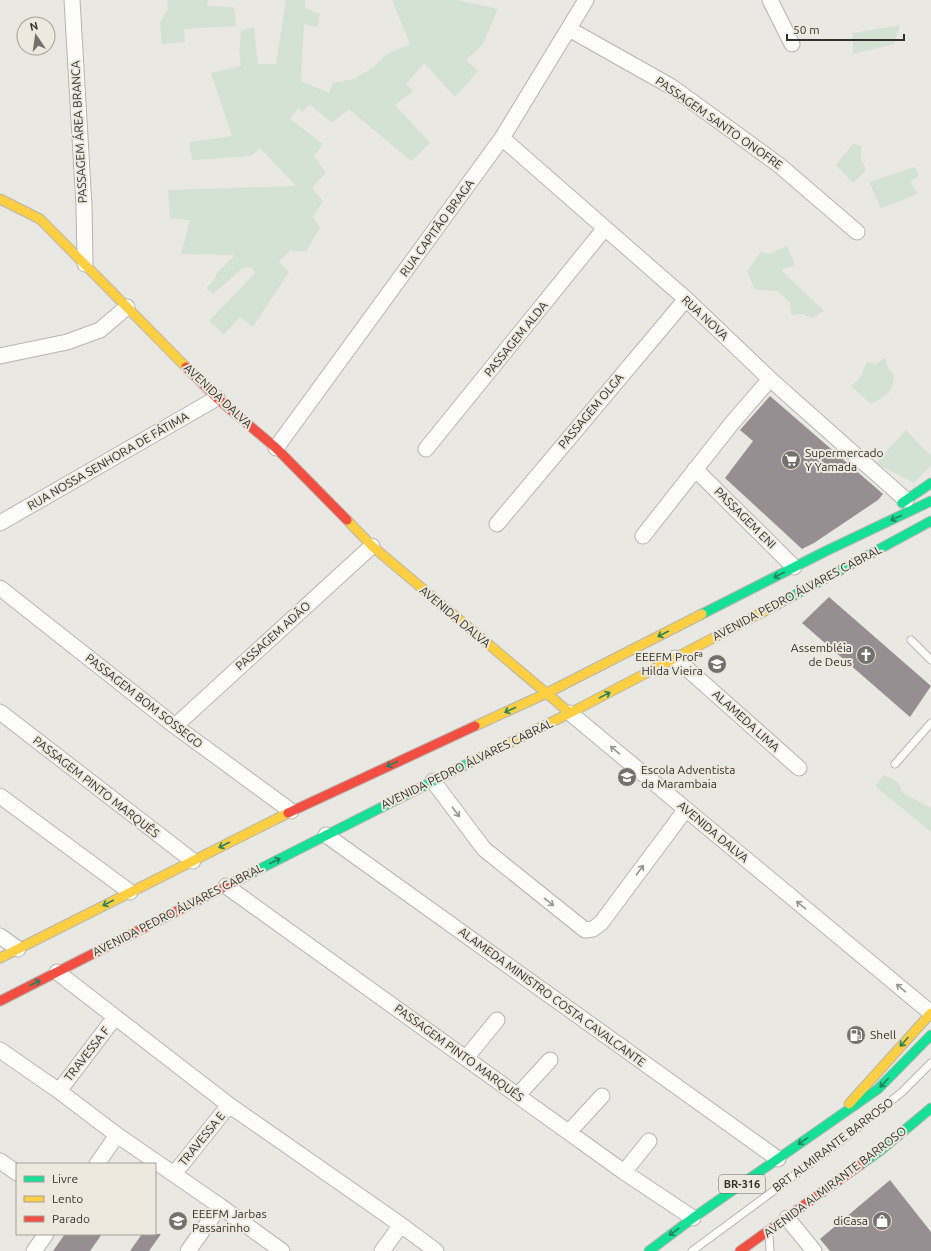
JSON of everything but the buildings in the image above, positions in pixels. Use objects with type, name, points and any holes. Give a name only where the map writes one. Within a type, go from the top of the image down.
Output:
[{"type":"main road","name":"AVENIDA DALVA","points":[[0,199],[40,219],[217,398],[276,448],[372,546],[570,713]]},
{"type":"main road","points":[[826,551],[931,483]]},
{"type":"main road","points":[[826,551],[931,501]]},
{"type":"main road","name":"AVENIDA PEDRO ÁLVARES CABRAL","points":[[0,1001],[570,713],[761,613],[931,521]]},
{"type":"main road","name":"AVENIDA PEDRO ÁLVARES CABRAL","points":[[0,958],[291,811],[546,694],[826,551]]},
{"type":"main road","points":[[761,613],[787,608],[807,599]]},
{"type":"main road","points":[[836,1119],[931,1013]]},
{"type":"main road","name":"BR-316","points":[[649,1251],[693,1218],[878,1089],[931,1035]]},
{"type":"main road","name":"AVENIDA ALMIRANTE BARROSO","points":[[740,1251],[881,1150],[930,1110]]},
{"type":"street","name":"PASSAGEM ÁREA BRANCA","points":[[72,0],[84,206],[85,264]]},
{"type":"street","name":"RUA CAPITÃO BRAGA","points":[[276,448],[502,138],[586,0]]},
{"type":"street","points":[[770,0],[792,44]]},
{"type":"street","name":"PASSAGEM SANTO ONOFRE","points":[[569,29],[678,92],[779,164],[857,232]]},
{"type":"street","name":"RUA NOVA","points":[[502,138],[686,299],[770,379],[906,500]]},
{"type":"street","name":"PASSAGEM ALDA","points":[[426,449],[605,228]]},
{"type":"street","name":"PASSAGEM OLGA","points":[[497,524],[686,299]]},
{"type":"street","points":[[0,356],[67,342],[100,330],[127,307]]},
{"type":"street","points":[[643,536],[732,423],[770,379]]},
{"type":"street","name":"RUA NOSSA SENHORA DE FÁTIMA","points":[[0,523],[217,398]]},
{"type":"street","name":"PASSAGEM ENI","points":[[695,469],[794,567]]},
{"type":"street","name":"PASSAGEM ADÃO","points":[[175,726],[372,546]]},
{"type":"street","name":"PASSAGEM BOM SOSSEGO","points":[[0,588],[175,726],[291,811]]},
{"type":"street","name":"ALAMEDA LIMA","points":[[675,658],[799,768]]},
{"type":"street","name":"PASSAGEM PINTO MARQUÊS","points":[[0,712],[193,861]]},
{"type":"street","name":"AVENIDA DALVA","points":[[570,713],[931,1013]]},
{"type":"street","points":[[433,781],[484,849],[585,930],[593,930],[601,923],[686,809]]},
{"type":"street","points":[[0,796],[130,892]]},
{"type":"street","name":"ALAMEDA MINISTRO COSTA CAVALCANTE","points":[[326,835],[778,1159]]},
{"type":"street","name":"PASSAGEM PINTO MARQUÊS","points":[[226,886],[624,1172],[693,1218]]},
{"type":"street","points":[[0,936],[18,949]]},
{"type":"street","points":[[56,972],[229,1105],[436,1251]]},
{"type":"street","name":"TRAVESSA F","points":[[58,1091],[115,1017]]},
{"type":"street","points":[[466,1058],[497,1020]]},
{"type":"street","points":[[0,1050],[117,1135],[282,1251]]},
{"type":"street","points":[[518,1095],[550,1060]]},
{"type":"street","points":[[569,1132],[602,1096]]},
{"type":"street","name":"TRAVESSA E","points":[[174,1174],[229,1105]]},
{"type":"street","points":[[98,1163],[117,1135]]},
{"type":"street","points":[[624,1172],[649,1142]]},
{"type":"street","points":[[0,1161],[16,1172]]},
{"type":"street","points":[[188,1251],[220,1206]]},
{"type":"street","points":[[787,1218],[814,1251]]},
{"type":"street","points":[[382,1251],[401,1225]]},
{"type":"street","points":[[34,1251],[45,1235]]},
{"type":"lane","points":[[911,640],[931,660]]},
{"type":"lane","points":[[896,764],[931,723]]},
{"type":"lane","name":"BRT ALMIRANTE BARROSO","points":[[692,1251],[846,1138],[902,1092],[931,1063]]},
{"type":"lane","points":[[768,1232],[770,1251]]},
{"type":"green space","points":[[167,0],[208,0],[207,6],[234,7],[236,26],[184,29],[185,42],[162,44],[160,22],[168,9]]},
{"type":"green space","points":[[286,0],[305,0],[305,8],[320,14],[318,27],[304,24],[301,81],[329,93],[333,83],[354,79],[372,68],[387,54],[410,44],[392,0],[457,0],[498,9],[483,44],[466,60],[478,71],[455,97],[424,63],[406,84],[413,91],[395,105],[430,143],[411,161],[349,109],[332,123],[309,104],[303,112],[298,108],[290,119],[323,144],[314,156],[326,173],[312,188],[323,201],[313,217],[320,227],[306,252],[290,250],[279,262],[289,272],[253,327],[240,317],[224,334],[209,321],[255,273],[252,267],[243,268],[213,294],[206,288],[213,281],[217,273],[235,255],[181,254],[190,220],[170,218],[168,190],[296,186],[260,148],[251,156],[192,160],[189,142],[232,136],[211,73],[241,66],[239,50],[241,31],[254,27],[258,64],[276,64]]},
{"type":"green space","points":[[900,25],[894,44],[853,54],[853,33]]},
{"type":"green space","points":[[853,144],[861,146],[861,159],[866,170],[853,183],[836,165]]},
{"type":"green space","points":[[915,167],[919,176],[910,181],[918,194],[881,208],[869,182]]},
{"type":"green space","points":[[787,246],[795,265],[781,270],[824,311],[812,318],[802,314],[791,315],[790,302],[777,291],[755,290],[747,271],[761,252],[769,254]]},
{"type":"green space","points":[[885,358],[888,368],[894,375],[892,386],[888,394],[871,404],[851,386],[860,378],[867,362],[876,364]]},
{"type":"green space","points":[[906,430],[931,456],[931,465],[914,483],[876,463]]},
{"type":"green space","points":[[884,775],[898,782],[903,793],[931,808],[931,832],[875,786]]},
{"type":"traffic: fast","points":[[902,503],[931,483]]},
{"type":"traffic: fast","points":[[702,614],[826,551],[931,501]]},
{"type":"traffic: fast","points":[[780,603],[931,521]]},
{"type":"traffic: fast","points":[[240,879],[473,761]]},
{"type":"traffic: fast","points":[[649,1251],[693,1218],[878,1089],[931,1035]]},
{"type":"traffic: fast","points":[[860,1165],[881,1150],[931,1108]]},
{"type":"traffic: slow","points":[[0,199],[40,219],[186,367]]},
{"type":"traffic: slow","points":[[347,520],[372,546],[570,713]]},
{"type":"traffic: slow","points":[[473,761],[570,713],[780,603]]},
{"type":"traffic: slow","points":[[475,726],[545,694],[702,614]]},
{"type":"traffic: slow","points":[[0,958],[288,813]]},
{"type":"traffic: slow","points":[[849,1104],[931,1013]]},
{"type":"traffic: jam","points":[[186,367],[217,398],[276,448],[347,520]]},
{"type":"traffic: jam","points":[[288,813],[475,726]]},
{"type":"traffic: jam","points":[[0,1001],[240,879]]},
{"type":"traffic: jam","points":[[740,1251],[860,1165]]},
{"type":"place","name":"Supermercado Y Yamada","points":[[791,460]]},
{"type":"place","name":"Assembléia de Deus","points":[[866,655]]},
{"type":"place","name":"EEEFM Profª Hilda Vieira","points":[[717,664]]},
{"type":"place","name":"Escola Adventista da Marambaia","points":[[627,777]]},
{"type":"place","name":"Shell","points":[[856,1035]]},
{"type":"place","name":"EEEFM Jarbas Passarinho","points":[[178,1221]]},
{"type":"place","name":"diCasa","points":[[882,1221]]}]
